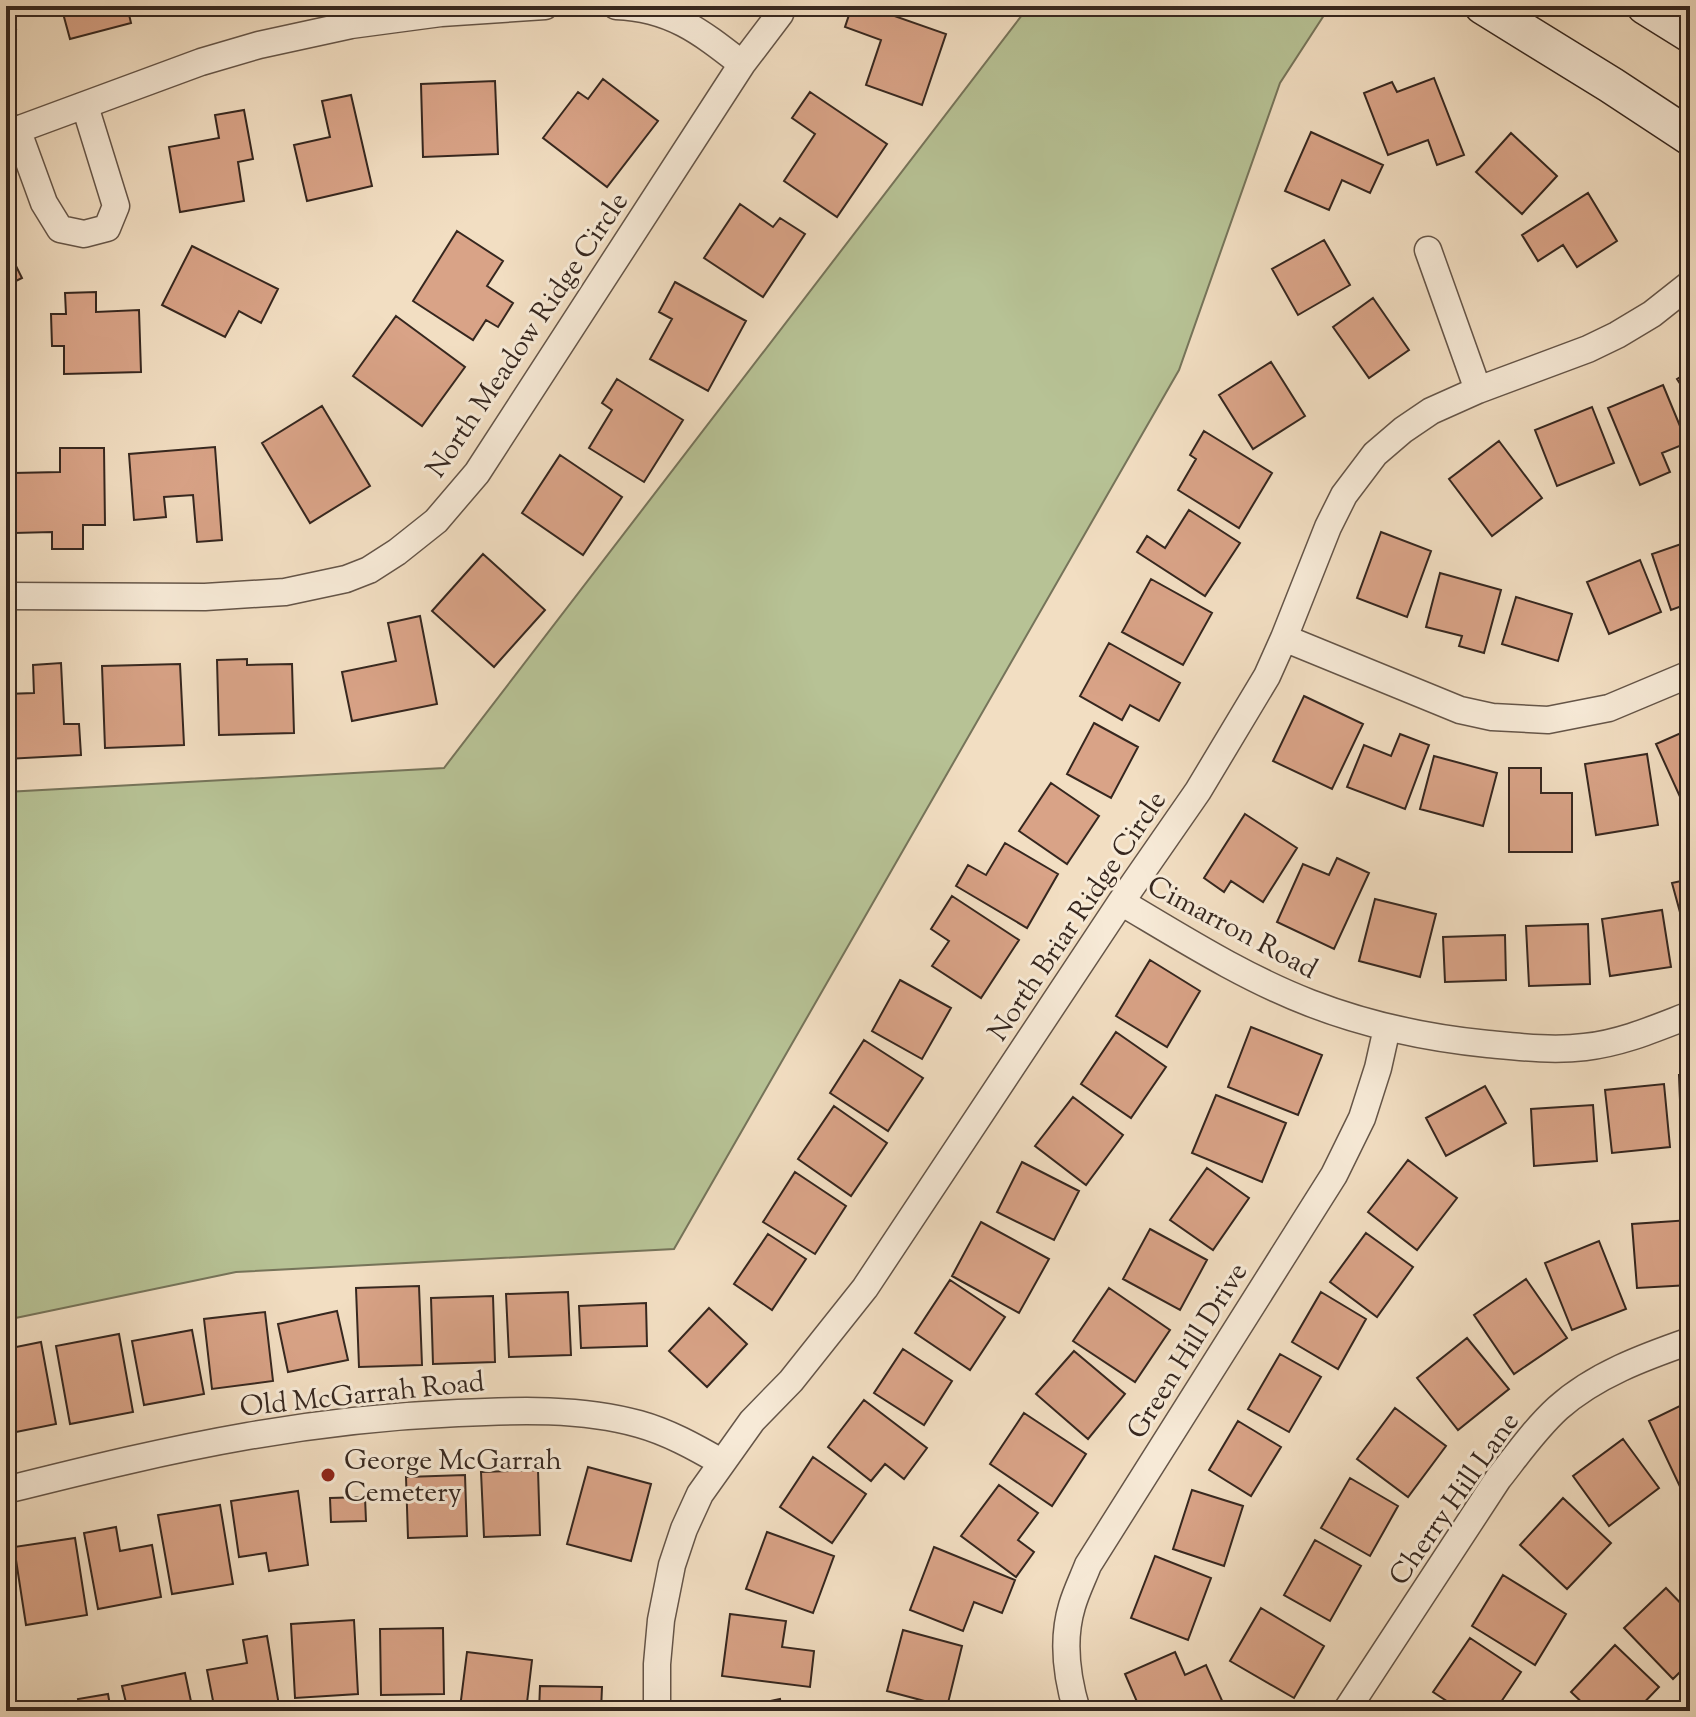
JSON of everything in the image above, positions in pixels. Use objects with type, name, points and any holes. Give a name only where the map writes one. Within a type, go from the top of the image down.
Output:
[{"type":"main road","points":[[1483,6],[1690,137]]},
{"type":"main road","points":[[1645,6],[1690,34]]},
{"type":"street","points":[[85,106],[116,206],[107,228],[84,234],[60,229],[44,203],[12,132],[201,62],[290,38],[351,25],[441,13],[545,6]]},
{"type":"street","points":[[616,6],[630,6],[669,16],[697,29],[742,64]]},
{"type":"street","name":"North Meadow Ridge Circle","points":[[6,596],[205,597],[285,592],[346,579],[369,570],[397,552],[436,521],[477,473],[742,64],[783,6]]},
{"type":"street","points":[[1428,250],[1478,390]]},
{"type":"street","name":"North Briar Ridge Circle","points":[[657,1711],[661,1620],[672,1565],[700,1494],[752,1421],[791,1381],[865,1288],[1198,791],[1267,676],[1344,495],[1375,454],[1431,411],[1617,335],[1652,314],[1690,284]]},
{"type":"street","points":[[1284,638],[1460,710],[1492,717],[1548,720],[1609,708],[1690,674]]},
{"type":"street","name":"Cimarron Road","points":[[1121,902],[1237,969],[1309,1002],[1387,1028],[1508,1046],[1585,1047],[1626,1039],[1690,1015]]},
{"type":"street","name":"Green Hill Drive","points":[[1077,1711],[1070,1681],[1067,1644],[1071,1608],[1088,1565],[1334,1175],[1362,1118],[1387,1028]]},
{"type":"street","name":"Cherry Hill Lane","points":[[1346,1711],[1498,1479],[1541,1426],[1558,1408],[1583,1390],[1637,1360],[1690,1341]]},
{"type":"street","name":"Old McGarrah Road","points":[[6,1490],[249,1436],[399,1416],[500,1411],[596,1415],[640,1424],[685,1442],[721,1462]]},
{"type":"green space","points":[[1029,6],[1330,6],[1280,83],[1179,370],[674,1249],[236,1272],[6,1320],[6,792],[444,768]]},
{"type":"building","points":[[6,6],[16,29],[6,32]]},
{"type":"building","points":[[61,6],[127,6],[131,23],[70,39]]},
{"type":"building","points":[[852,6],[866,6],[946,34],[922,105],[866,85],[881,40],[845,27]]},
{"type":"building","points":[[1434,78],[1464,155],[1437,165],[1428,140],[1388,155],[1364,93],[1392,82],[1397,92]]},
{"type":"building","points":[[603,79],[658,121],[607,187],[543,138],[578,92],[588,99]]},
{"type":"building","points":[[495,81],[498,154],[423,157],[421,84]]},
{"type":"building","points":[[810,92],[887,144],[837,217],[784,181],[815,134],[792,118]]},
{"type":"building","points":[[351,95],[372,186],[307,201],[294,145],[330,137],[322,101]]},
{"type":"building","points":[[244,110],[253,159],[238,162],[244,201],[180,212],[169,147],[219,138],[215,115]]},
{"type":"building","points":[[1311,132],[1383,165],[1370,193],[1342,180],[1329,210],[1285,191]]},
{"type":"building","points":[[1511,133],[1557,176],[1522,214],[1476,172]]},
{"type":"building","points":[[1588,193],[1617,241],[1577,267],[1563,245],[1538,261],[1522,235]]},
{"type":"building","points":[[740,204],[773,227],[780,218],[805,234],[763,297],[704,258]]},
{"type":"building","points":[[457,231],[503,261],[487,286],[513,303],[498,327],[486,320],[473,340],[413,301]]},
{"type":"building","points":[[1324,240],[1350,285],[1298,315],[1272,269]]},
{"type":"building","points":[[6,246],[22,278],[6,286]]},
{"type":"building","points":[[192,246],[278,289],[261,323],[239,311],[225,337],[162,305]]},
{"type":"building","points":[[675,282],[746,321],[708,391],[650,359],[672,319],[659,312]]},
{"type":"building","points":[[96,292],[96,312],[139,310],[141,372],[64,374],[64,346],[52,346],[51,314],[66,314],[65,293]]},
{"type":"building","points":[[1373,298],[1409,350],[1369,378],[1333,327]]},
{"type":"building","points":[[396,316],[465,367],[422,426],[353,376]]},
{"type":"building","points":[[1271,362],[1305,416],[1253,449],[1219,395]]},
{"type":"building","points":[[1690,371],[1690,399],[1677,379]]},
{"type":"building","points":[[617,379],[683,420],[644,482],[589,448],[612,410],[602,403]]},
{"type":"building","points":[[1663,385],[1687,443],[1662,453],[1670,472],[1640,485],[1608,408]]},
{"type":"building","points":[[322,406],[370,486],[310,523],[262,443]]},
{"type":"building","points":[[1592,407],[1614,463],[1557,486],[1535,430]]},
{"type":"building","points":[[1204,431],[1272,473],[1239,528],[1178,490],[1196,459],[1190,455]]},
{"type":"building","points":[[1499,441],[1542,498],[1492,536],[1449,479]]},
{"type":"building","points":[[215,447],[222,540],[197,542],[193,495],[164,497],[166,517],[134,520],[129,454]]},
{"type":"building","points":[[60,448],[104,448],[105,525],[83,525],[83,549],[52,549],[52,532],[14,533],[13,473],[60,472]]},
{"type":"building","points":[[560,455],[622,497],[583,555],[522,513]]},
{"type":"building","points":[[1189,510],[1240,543],[1205,596],[1137,552],[1147,536],[1165,548]]},
{"type":"building","points":[[1381,532],[1431,551],[1407,617],[1357,598]]},
{"type":"building","points":[[1690,541],[1690,603],[1671,610],[1652,554]]},
{"type":"building","points":[[483,554],[545,610],[494,667],[432,611]]},
{"type":"building","points":[[1640,560],[1661,612],[1609,634],[1587,582]]},
{"type":"building","points":[[1440,573],[1501,590],[1484,653],[1459,646],[1462,636],[1426,627]]},
{"type":"building","points":[[1151,579],[1212,613],[1183,665],[1122,632]]},
{"type":"building","points":[[1516,597],[1572,614],[1558,661],[1502,644]]},
{"type":"building","points":[[420,616],[437,704],[352,721],[342,672],[396,661],[388,623]]},
{"type":"building","points":[[1109,643],[1180,683],[1159,721],[1130,705],[1122,720],[1080,696]]},
{"type":"building","points":[[247,659],[247,665],[292,664],[294,733],[219,735],[217,660]]},
{"type":"building","points":[[61,663],[64,724],[79,724],[81,755],[6,759],[6,694],[34,693],[33,665]]},
{"type":"building","points":[[180,664],[184,745],[105,748],[102,666]]},
{"type":"building","points":[[1304,696],[1363,724],[1332,789],[1273,761]]},
{"type":"building","points":[[1094,723],[1138,747],[1111,798],[1067,774]]},
{"type":"building","points":[[1690,729],[1690,795],[1681,799],[1656,744]]},
{"type":"building","points":[[1400,734],[1429,745],[1405,809],[1347,787],[1364,745],[1391,756]]},
{"type":"building","points":[[1647,754],[1658,825],[1596,835],[1585,764]]},
{"type":"building","points":[[1434,756],[1497,773],[1483,826],[1420,809]]},
{"type":"building","points":[[1509,768],[1541,768],[1541,793],[1572,793],[1572,852],[1509,852]]},
{"type":"building","points":[[1051,783],[1099,816],[1067,864],[1019,831]]},
{"type":"building","points":[[1245,814],[1297,848],[1263,902],[1231,881],[1224,892],[1204,878]]},
{"type":"building","points":[[1005,843],[1058,874],[1027,928],[956,886],[968,865],[986,875]]},
{"type":"building","points":[[1337,858],[1369,873],[1334,949],[1277,922],[1303,864],[1329,875]]},
{"type":"building","points":[[1690,879],[1690,949],[1672,883]]},
{"type":"building","points":[[952,896],[1019,940],[981,998],[932,966],[949,941],[931,929]]},
{"type":"building","points":[[1375,899],[1436,914],[1420,977],[1359,961]]},
{"type":"building","points":[[1662,910],[1671,967],[1610,976],[1602,919]]},
{"type":"building","points":[[1588,924],[1590,984],[1529,986],[1526,926]]},
{"type":"building","points":[[1505,935],[1506,980],[1445,982],[1443,937]]},
{"type":"building","points":[[1150,960],[1200,991],[1167,1047],[1116,1016]]},
{"type":"building","points":[[900,980],[951,1008],[922,1059],[872,1031]]},
{"type":"building","points":[[1251,1027],[1322,1055],[1298,1115],[1228,1087]]},
{"type":"building","points":[[1116,1032],[1166,1067],[1131,1118],[1081,1084]]},
{"type":"building","points":[[864,1040],[923,1078],[888,1131],[830,1093]]},
{"type":"building","points":[[1679,1075],[1690,1075],[1690,1125],[1681,1125]]},
{"type":"building","points":[[1664,1084],[1670,1147],[1612,1153],[1605,1090]]},
{"type":"building","points":[[1485,1086],[1506,1123],[1446,1156],[1426,1118]]},
{"type":"building","points":[[1216,1095],[1286,1123],[1262,1182],[1192,1153]]},
{"type":"building","points":[[1073,1097],[1123,1135],[1086,1185],[1035,1146]]},
{"type":"building","points":[[1593,1105],[1597,1161],[1534,1166],[1531,1109]]},
{"type":"building","points":[[834,1106],[887,1143],[851,1196],[798,1159]]},
{"type":"building","points":[[1408,1160],[1457,1198],[1417,1250],[1368,1212]]},
{"type":"building","points":[[1022,1162],[1079,1191],[1054,1240],[997,1212]]},
{"type":"building","points":[[1207,1168],[1249,1198],[1213,1250],[1170,1220]]},
{"type":"building","points":[[795,1172],[846,1206],[815,1254],[763,1222]]},
{"type":"building","points":[[1690,1220],[1690,1285],[1637,1288],[1632,1224]]},
{"type":"building","points":[[981,1222],[1049,1259],[1019,1313],[952,1276]]},
{"type":"building","points":[[1150,1229],[1207,1260],[1180,1310],[1123,1279]]},
{"type":"building","points":[[1366,1233],[1413,1267],[1377,1317],[1330,1282]]},
{"type":"building","points":[[768,1234],[806,1259],[772,1310],[734,1284]]},
{"type":"building","points":[[1599,1241],[1626,1309],[1572,1330],[1545,1263]]},
{"type":"building","points":[[1526,1279],[1567,1338],[1514,1374],[1474,1315]]},
{"type":"building","points":[[950,1280],[1005,1317],[970,1370],[915,1333]]},
{"type":"building","points":[[419,1286],[422,1365],[359,1367],[356,1288]]},
{"type":"building","points":[[1109,1288],[1170,1330],[1135,1382],[1073,1341]]},
{"type":"building","points":[[568,1292],[571,1355],[509,1357],[506,1294]]},
{"type":"building","points":[[1321,1292],[1366,1319],[1338,1369],[1292,1342]]},
{"type":"building","points":[[493,1296],[495,1362],[433,1364],[431,1298]]},
{"type":"building","points":[[646,1303],[647,1346],[581,1348],[579,1306]]},
{"type":"building","points":[[709,1308],[747,1344],[707,1387],[669,1351]]},
{"type":"building","points":[[337,1311],[348,1360],[288,1372],[278,1324]]},
{"type":"building","points":[[265,1312],[273,1381],[212,1389],[204,1319]]},
{"type":"building","points":[[192,1330],[204,1394],[144,1405],[132,1341]]},
{"type":"building","points":[[119,1334],[133,1412],[70,1424],[56,1346]]},
{"type":"building","points":[[1467,1338],[1509,1389],[1458,1430],[1417,1378]]},
{"type":"building","points":[[41,1342],[56,1424],[6,1434],[6,1349]]},
{"type":"building","points":[[903,1349],[952,1381],[924,1425],[874,1393]]},
{"type":"building","points":[[1074,1351],[1125,1394],[1088,1439],[1036,1394]]},
{"type":"building","points":[[1280,1354],[1321,1377],[1289,1432],[1248,1409]]},
{"type":"building","points":[[864,1400],[927,1448],[904,1479],[885,1464],[871,1481],[828,1447]]},
{"type":"building","points":[[1690,1401],[1690,1487],[1682,1491],[1649,1421]]},
{"type":"building","points":[[1395,1408],[1446,1446],[1408,1497],[1357,1459]]},
{"type":"building","points":[[1024,1413],[1086,1454],[1052,1506],[990,1464]]},
{"type":"building","points":[[1238,1421],[1281,1447],[1251,1496],[1209,1470]]},
{"type":"building","points":[[1623,1439],[1659,1488],[1609,1526],[1573,1476]]},
{"type":"building","points":[[813,1457],[866,1494],[832,1543],[780,1507]]},
{"type":"building","points":[[588,1467],[651,1484],[631,1561],[567,1544]]},
{"type":"building","points":[[538,1470],[540,1535],[484,1537],[481,1472]]},
{"type":"building","points":[[465,1475],[467,1536],[408,1538],[406,1477]]},
{"type":"building","points":[[1350,1478],[1398,1506],[1370,1556],[1321,1528]]},
{"type":"building","points":[[999,1485],[1038,1513],[1018,1540],[1034,1552],[1016,1577],[961,1536]]},
{"type":"building","points":[[1192,1490],[1243,1506],[1224,1566],[1173,1549]]},
{"type":"building","points":[[298,1491],[308,1565],[269,1571],[266,1553],[239,1557],[231,1501]]},
{"type":"building","points":[[365,1497],[366,1521],[331,1522],[330,1498]]},
{"type":"building","points":[[1563,1498],[1611,1543],[1567,1589],[1520,1545]]},
{"type":"building","points":[[220,1505],[233,1584],[172,1594],[158,1515]]},
{"type":"building","points":[[116,1527],[120,1551],[152,1545],[161,1597],[98,1609],[84,1533]]},
{"type":"building","points":[[767,1532],[834,1556],[813,1613],[746,1589]]},
{"type":"building","points":[[75,1538],[87,1615],[26,1625],[14,1547]]},
{"type":"building","points":[[1315,1540],[1361,1566],[1330,1621],[1284,1595]]},
{"type":"building","points":[[934,1547],[1015,1580],[1002,1613],[974,1602],[963,1631],[910,1610]]},
{"type":"building","points":[[1155,1556],[1211,1578],[1188,1640],[1131,1618]]},
{"type":"building","points":[[6,1573],[12,1616],[6,1617]]},
{"type":"building","points":[[1503,1575],[1566,1614],[1535,1665],[1472,1626]]},
{"type":"building","points":[[1666,1588],[1690,1613],[1690,1662],[1673,1679],[1624,1628]]},
{"type":"building","points":[[1261,1608],[1324,1646],[1294,1698],[1230,1661]]},
{"type":"building","points":[[730,1614],[786,1621],[782,1647],[814,1651],[810,1687],[722,1676]]},
{"type":"building","points":[[354,1620],[358,1694],[295,1698],[291,1624]]},
{"type":"building","points":[[443,1628],[444,1694],[381,1695],[380,1629]]},
{"type":"building","points":[[903,1630],[962,1646],[947,1707],[887,1691]]},
{"type":"building","points":[[267,1636],[280,1711],[215,1711],[207,1670],[247,1663],[243,1640]]},
{"type":"building","points":[[1470,1638],[1521,1672],[1495,1711],[1462,1711],[1433,1692]]},
{"type":"building","points":[[1615,1645],[1659,1687],[1636,1711],[1591,1711],[1571,1692]]},
{"type":"building","points":[[467,1652],[532,1660],[526,1711],[460,1708]]},
{"type":"building","points":[[1175,1652],[1185,1675],[1206,1665],[1224,1705],[1210,1711],[1141,1711],[1125,1674]]},
{"type":"building","points":[[185,1673],[193,1711],[128,1711],[122,1686]]},
{"type":"building","points":[[540,1686],[602,1687],[601,1711],[539,1711]]},
{"type":"building","points":[[108,1694],[111,1711],[80,1711],[78,1699]]},
{"type":"building","points":[[780,1699],[782,1711],[724,1711]]},
{"type":"place","name":"George McGarrah Cemetery","points":[[328,1475]]}]
